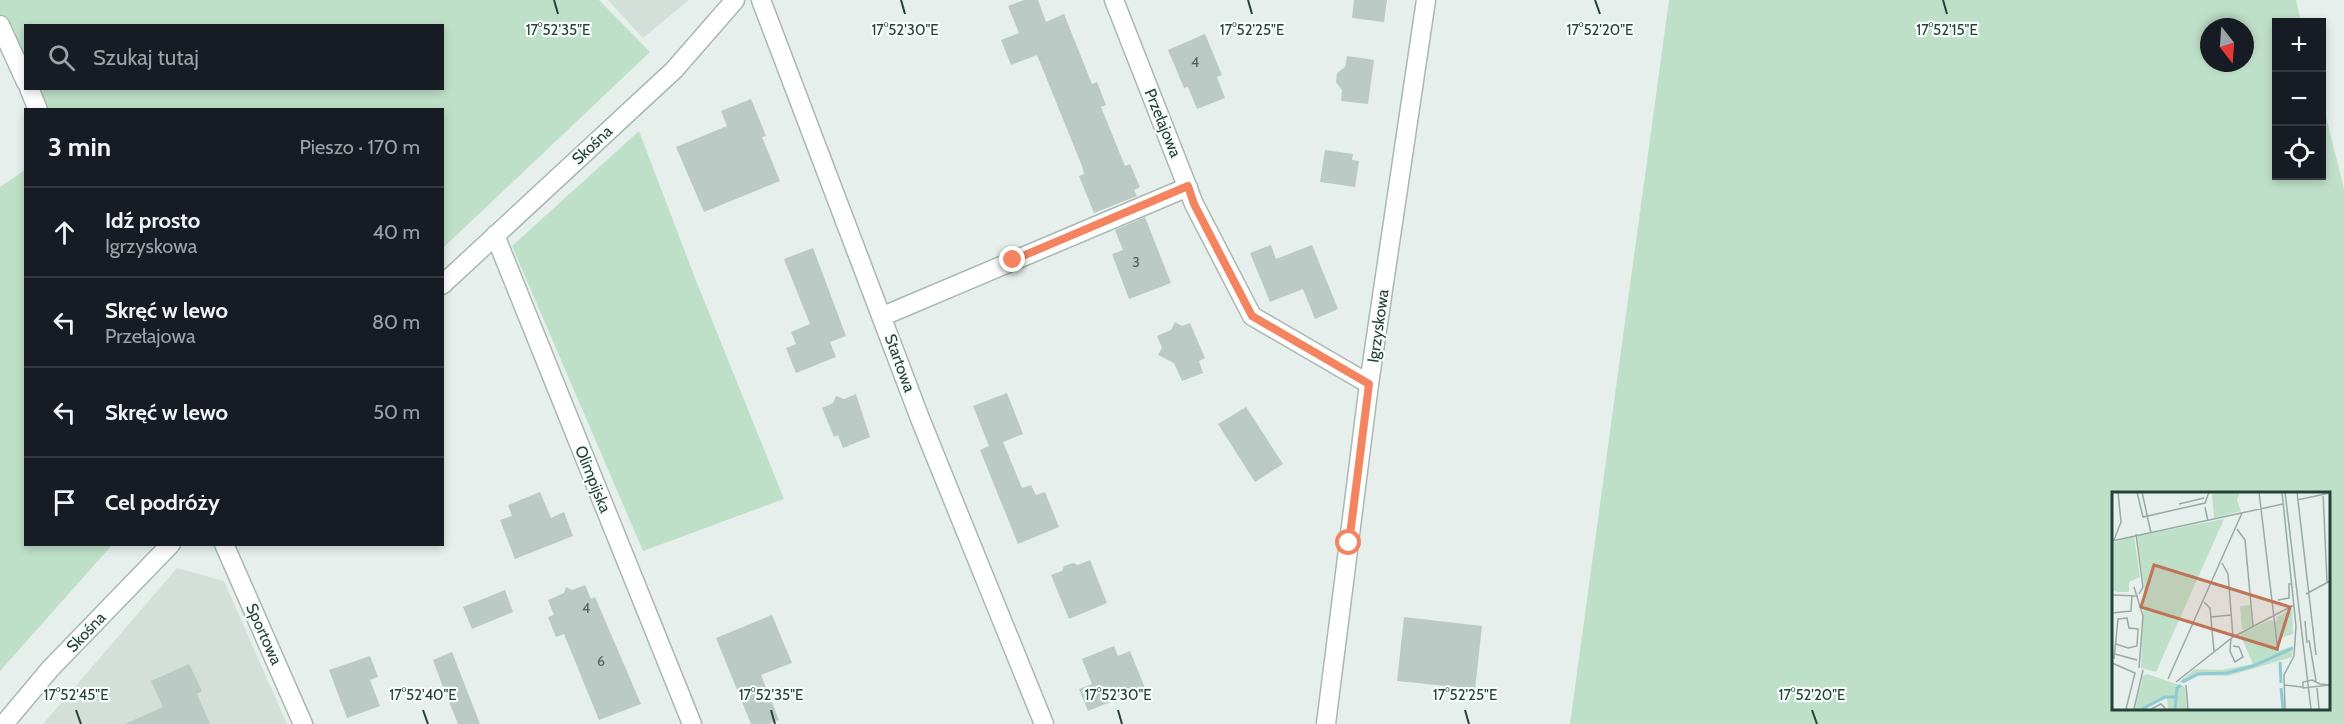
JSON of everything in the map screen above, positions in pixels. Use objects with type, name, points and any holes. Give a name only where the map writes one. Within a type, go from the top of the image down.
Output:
[{"type":"street","name":"Skośna","points":[[444,283],[674,69],[735,0]]},
{"type":"street","name":"Startowa","points":[[760,0],[883,316],[921,421],[1044,724]]},
{"type":"street","name":"Przełajowa","points":[[1114,0],[1194,204],[1252,316],[1369,384]]},
{"type":"street","name":"Igrzyskowa","points":[[1326,724],[1369,384],[1426,0]]},
{"type":"street","points":[[0,26],[24,78]]},
{"type":"street","points":[[29,90],[37,108]]},
{"type":"street","points":[[883,316],[1188,186]]},
{"type":"street","name":"Olimpijska","points":[[495,235],[692,724]]},
{"type":"street","name":"Skośna","points":[[4,724],[50,669],[169,546]]},
{"type":"street","name":"Sportowa","points":[[225,546],[303,724]]},
{"type":"shaded area","points":[[608,0],[689,0],[643,38]]},
{"type":"shaded area","points":[[177,568],[224,581],[287,724],[43,724]]},
{"type":"green space","points":[[0,0],[599,0],[650,52],[444,247],[444,108],[38,108],[29,90],[444,90],[444,24],[24,24],[24,80],[0,25]]},
{"type":"green space","points":[[1669,0],[2296,0],[2300,18],[2272,18],[2272,180],[2326,180],[2326,117],[2344,189],[2344,724],[1570,724]]},
{"type":"green space","points":[[639,131],[784,499],[643,551],[512,246]]},
{"type":"green space","points":[[24,171],[24,546],[111,546],[0,671],[0,187]]},
{"type":"building","points":[[1024,0],[1038,0],[1046,22],[1064,14],[1092,84],[1097,82],[1106,105],[1101,107],[1125,166],[1130,164],[1140,187],[1134,190],[1137,196],[1094,213],[1079,176],[1084,174],[1082,166],[1037,55],[1011,65],[1001,40],[1019,33],[1008,6]]},
{"type":"building","points":[[1354,0],[1387,0],[1384,22],[1352,18]]},
{"type":"building","points":[[1205,34],[1222,75],[1217,77],[1225,98],[1197,109],[1188,87],[1184,88],[1168,50]]},
{"type":"building","points":[[1347,56],[1374,60],[1368,104],[1341,101],[1342,90],[1336,82],[1337,73],[1345,67]]},
{"type":"building","points":[[751,99],[766,136],[762,137],[780,181],[704,212],[676,147],[727,126],[721,111]]},
{"type":"building","points":[[1325,150],[1353,154],[1352,160],[1359,161],[1355,187],[1320,182]]},
{"type":"building","points":[[1145,217],[1171,283],[1129,299],[1112,254],[1123,250],[1115,230]]},
{"type":"building","points":[[1271,245],[1276,259],[1312,245],[1338,309],[1315,319],[1303,289],[1270,302],[1250,253]]},
{"type":"building","points":[[813,248],[846,336],[830,342],[836,357],[796,373],[786,348],[796,344],[791,332],[810,324],[784,259]]},
{"type":"building","points":[[1175,322],[1182,326],[1190,323],[1205,358],[1199,361],[1203,373],[1182,381],[1174,363],[1158,355],[1162,348],[1157,336],[1171,330]]},
{"type":"building","points":[[1007,393],[1023,434],[1003,442],[1022,488],[1031,485],[1036,495],[1045,492],[1059,527],[1018,544],[980,450],[989,446],[973,406]]},
{"type":"building","points":[[856,394],[870,437],[843,448],[838,435],[834,437],[822,408],[833,403],[836,396],[844,399]]},
{"type":"building","points":[[1246,407],[1283,464],[1255,482],[1218,424]]},
{"type":"building","points":[[540,492],[551,518],[564,512],[573,536],[515,559],[500,520],[512,516],[508,505]]},
{"type":"building","points":[[1090,560],[1107,603],[1069,619],[1051,575],[1062,571],[1064,566],[1073,563],[1078,565]]},
{"type":"building","points":[[585,585],[591,599],[595,597],[641,704],[599,720],[564,634],[556,637],[548,617],[554,615],[548,600],[564,593],[566,587],[572,590]]},
{"type":"building","points":[[505,590],[513,612],[472,629],[463,607]]},
{"type":"building","points":[[772,615],[792,663],[761,675],[779,720],[769,724],[751,724],[716,638]]},
{"type":"building","points":[[1404,617],[1482,626],[1475,689],[1397,681]]},
{"type":"building","points":[[1114,646],[1118,656],[1130,651],[1145,688],[1088,711],[1079,689],[1092,684],[1082,659]]},
{"type":"building","points":[[452,652],[480,724],[458,724],[443,687],[433,660]]},
{"type":"building","points":[[370,656],[378,677],[370,680],[380,706],[347,718],[329,670]]},
{"type":"building","points":[[189,664],[202,691],[197,694],[210,724],[125,724],[163,707],[151,681]]},
{"type":"route","points":[[1013,260],[1188,186],[1194,204],[1252,316],[1369,384],[1349,543]]}]
